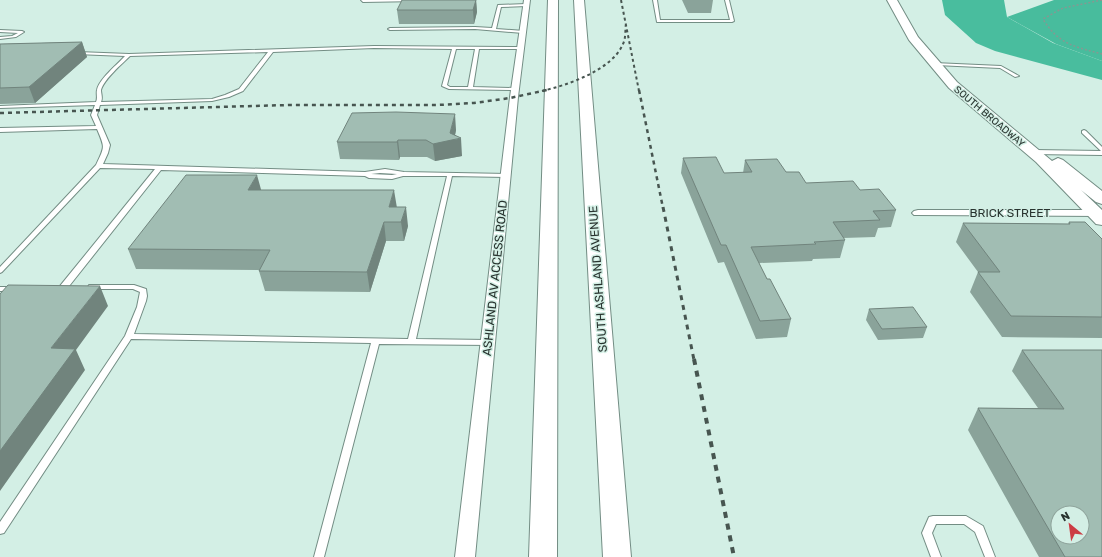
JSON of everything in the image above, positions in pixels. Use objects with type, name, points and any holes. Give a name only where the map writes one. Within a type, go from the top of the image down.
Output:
[{"type":"main road","points":[[543,557],[553,0]]},
{"type":"main road","name":"SOUTH ASHLAND AVENUE","points":[[579,0],[617,557]]},
{"type":"main road","name":"SOUTH BROADWAY","points":[[892,0],[913,38],[939,64]]},
{"type":"main road","name":"SOUTH BROADWAY","points":[[902,0],[939,64],[958,90],[1038,152],[1072,173],[1102,199]]},
{"type":"main road","name":"SOUTH BROADWAY","points":[[1038,152],[1046,163],[1099,215]]},
{"type":"street","name":"ASHLAND AV ACCESS ROAD","points":[[465,557],[515,89],[526,3]]},
{"type":"street","name":"BRICK STREET","points":[[918,213],[1099,215]]},
{"type":"lane","points":[[363,0],[419,0]]},
{"type":"lane","points":[[655,0],[658,21],[732,21],[727,0]]},
{"type":"lane","points":[[494,30],[499,6],[526,3]]},
{"type":"lane","points":[[390,29],[475,28],[523,32]]},
{"type":"lane","points":[[0,31],[22,32],[18,36],[12,38],[0,38]]},
{"type":"lane","points":[[74,53],[129,55],[374,47],[521,48]]},
{"type":"lane","points":[[454,48],[444,86],[449,88],[515,89]]},
{"type":"lane","points":[[470,88],[477,48]]},
{"type":"lane","points":[[0,107],[97,105],[212,100],[241,90],[272,50]]},
{"type":"lane","points":[[0,271],[99,166],[107,145],[94,115],[100,98],[99,90],[105,79],[129,55]]},
{"type":"lane","points":[[939,64],[1001,67],[1017,76]]},
{"type":"lane","points":[[0,130],[99,127]]},
{"type":"lane","points":[[1084,132],[1102,150]]},
{"type":"lane","points":[[1038,152],[1102,153]]},
{"type":"lane","points":[[99,166],[366,174],[370,172],[398,172],[403,174],[506,175]]},
{"type":"lane","points":[[63,288],[159,168]]},
{"type":"lane","points":[[411,342],[450,174]]},
{"type":"lane","points":[[0,530],[129,336],[136,317],[144,302],[143,291],[134,287],[87,288]]},
{"type":"lane","points":[[0,289],[24,288]]},
{"type":"lane","points":[[129,336],[488,343]]},
{"type":"lane","points":[[319,557],[376,341]]},
{"type":"lane","points":[[936,557],[927,533],[933,520],[966,520],[979,529],[990,557]]},
{"type":"path","points":[[1102,0],[1064,8],[1050,13],[1043,19],[1055,37],[1072,45],[1102,54]]},
{"type":"shaded area","points":[[942,0],[1004,0],[1007,17],[1053,43],[1102,61],[1102,80],[995,51],[976,43],[945,15]]},
{"type":"shaded area","points":[[1054,0],[1102,0],[1102,61],[1056,44],[1007,17]]},
{"type":"building","points":[[402,0],[476,0],[473,10],[397,10]]},
{"type":"building","points":[[82,42],[29,87],[0,88],[0,44]]},
{"type":"building","points":[[396,112],[455,114],[450,133],[461,138],[433,144],[426,140],[398,140],[397,142],[337,142],[352,113]]},
{"type":"building","points":[[716,157],[724,173],[752,172],[745,160],[777,159],[786,172],[799,172],[806,183],[853,181],[860,190],[879,189],[896,210],[873,211],[880,220],[833,222],[845,240],[814,242],[816,244],[751,247],[767,279],[770,279],[791,319],[760,321],[726,245],[721,245],[683,158]]},
{"type":"building","points":[[186,175],[257,175],[248,190],[394,190],[389,207],[406,207],[401,222],[384,222],[367,272],[259,271],[270,250],[128,249]]},
{"type":"building","points":[[1069,222],[1085,222],[1102,239],[1102,317],[1011,316],[978,272],[1000,272],[963,223],[1070,224]]},
{"type":"building","points":[[8,285],[100,286],[51,348],[75,349],[0,451],[0,294]]},
{"type":"building","points":[[913,307],[927,327],[882,329],[869,309]]},
{"type":"building","points":[[1022,350],[1102,350],[1102,557],[1065,557],[1058,545],[1090,545],[1090,505],[1050,505],[1050,531],[978,408],[1064,409]]},
{"type":"railway","points":[[621,0],[626,25]]},
{"type":"railway","points":[[542,91],[564,85],[599,69],[617,53],[623,44],[626,25]]},
{"type":"railway","points":[[626,25],[639,91]]},
{"type":"railway","points":[[0,113],[289,105],[437,105],[474,103],[510,98],[547,90]]},
{"type":"railway","points":[[639,90],[663,208]]},
{"type":"railway","points":[[663,207],[694,360]]},
{"type":"railway","points":[[694,359],[734,557]]}]
